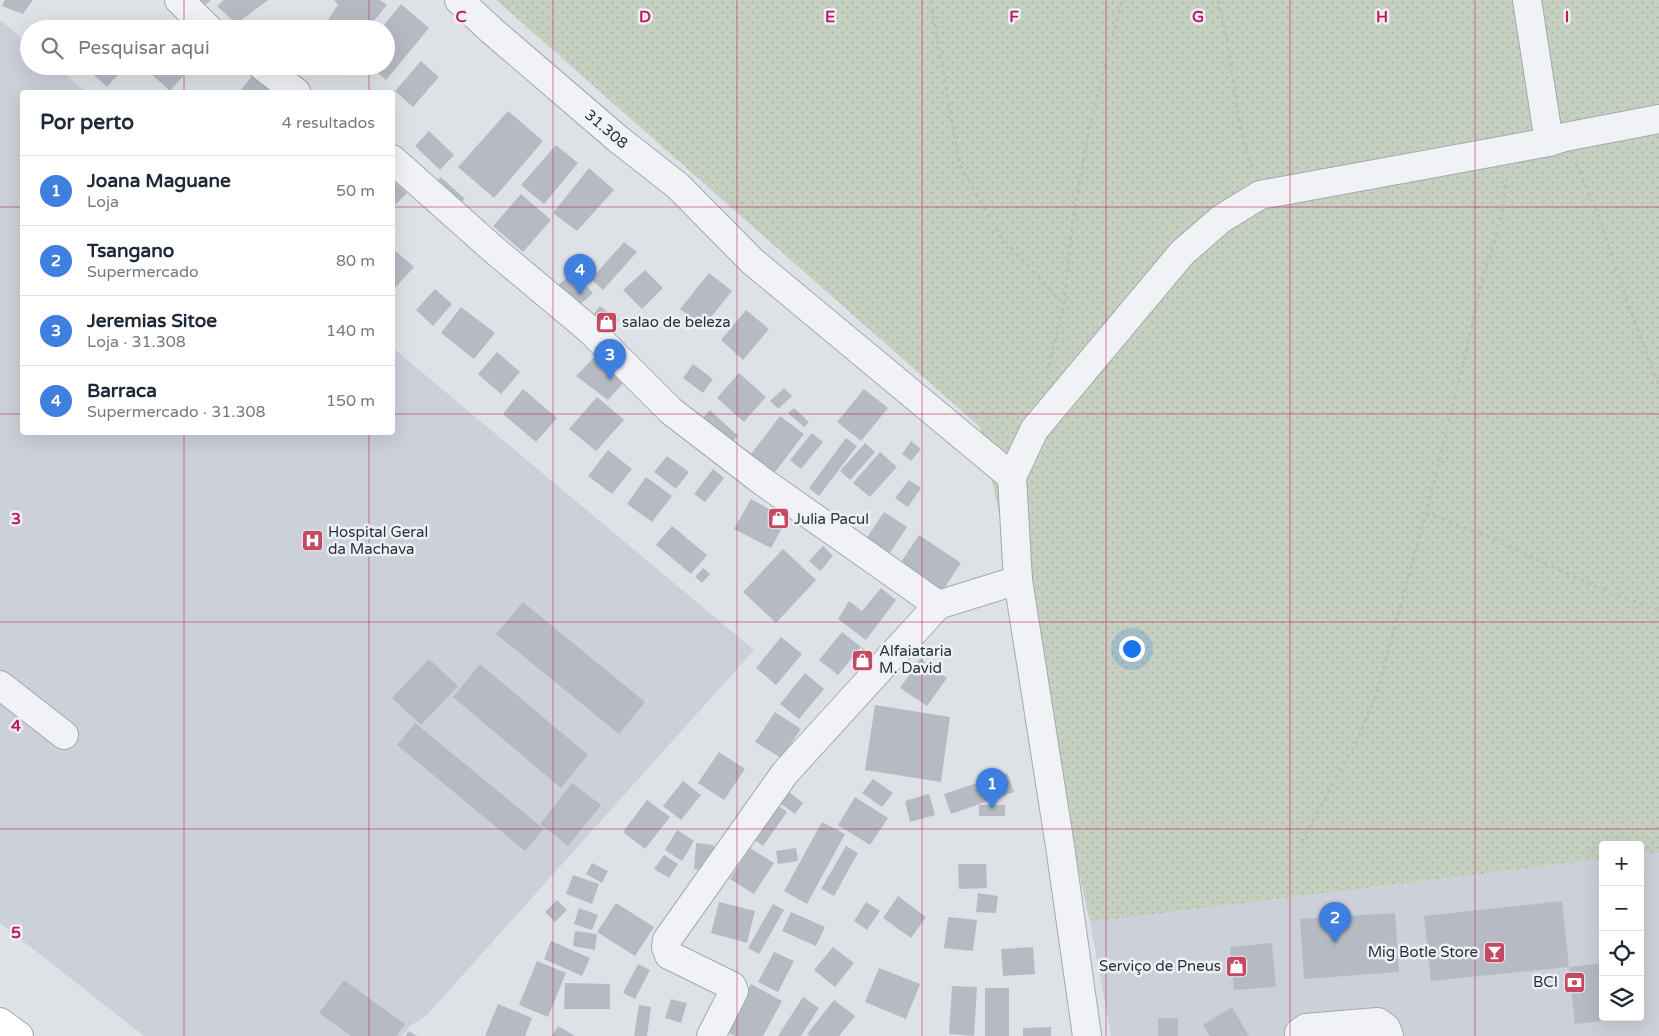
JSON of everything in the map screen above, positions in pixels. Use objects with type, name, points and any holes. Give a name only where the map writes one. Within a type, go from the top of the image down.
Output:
[{"type":"main road","points":[[0,1022],[19,1036]]},
{"type":"street","points":[[179,0],[200,20]]},
{"type":"street","name":"31.308","points":[[459,0],[491,30],[618,139],[678,186],[752,261],[1012,477]]},
{"type":"street","points":[[1527,0],[1556,140]]},
{"type":"street","points":[[274,75],[293,90]]},
{"type":"street","points":[[1087,1036],[1060,846],[1018,580],[1012,477],[1034,430],[1182,253],[1220,219],[1260,195],[1511,149],[1659,119]]},
{"type":"street","points":[[395,162],[493,249],[590,330],[671,410],[762,481],[938,605]]},
{"type":"street","points":[[711,1036],[734,991],[732,986],[669,955],[666,947],[667,940],[785,773],[938,605],[1018,580]]},
{"type":"street","points":[[0,686],[64,735]]},
{"type":"street","points":[[1299,1036],[1299,1033],[1306,1028],[1378,1022],[1386,1028],[1389,1036]]},
{"type":"path","points":[[931,0],[960,165],[1002,237],[1064,305]]},
{"type":"path","points":[[1048,372],[1064,305],[1072,227],[1089,129],[1122,0]]},
{"type":"path","points":[[1218,0],[1228,45],[1240,127],[1260,195]]},
{"type":"path","points":[[1556,140],[1600,219],[1617,274],[1659,386]]},
{"type":"path","points":[[1301,842],[1358,739],[1377,692],[1426,512],[1480,288],[1502,215],[1511,149]]},
{"type":"path","points":[[1426,512],[1487,536],[1592,584],[1659,611]]},
{"type":"shaded area","name":"Hospital Geral da Machava","points":[[0,20],[20,37],[20,75],[66,75],[84,90],[20,90],[20,435],[395,435],[395,350],[754,650],[427,1015],[410,1026],[402,1036],[144,1036],[0,923]]},
{"type":"shaded area","points":[[1659,853],[1659,1036],[1111,1036],[1090,922],[1599,859],[1599,1021],[1644,1021],[1644,855]]},
{"type":"green space","points":[[496,0],[1659,0],[1659,853],[1644,855],[1644,841],[1599,841],[1599,859],[1090,922],[980,427]]},
{"type":"building","points":[[5,0],[33,0],[23,14],[2,6]]},
{"type":"building","points":[[191,0],[211,0],[200,9]]},
{"type":"building","points":[[224,0],[268,0],[241,20],[232,20],[217,6]]},
{"type":"building","points":[[334,0],[380,0],[387,5],[374,20],[328,20],[338,5]]},
{"type":"building","points":[[401,4],[429,28],[395,69],[395,20],[388,20]]},
{"type":"building","points":[[421,61],[439,77],[413,107],[395,91]]},
{"type":"building","points":[[94,75],[118,75],[107,87]]},
{"type":"building","points":[[152,75],[184,75],[169,90]]},
{"type":"building","points":[[253,75],[255,75],[274,90],[241,90]]},
{"type":"building","points":[[380,75],[390,75],[386,80]]},
{"type":"building","points":[[508,111],[543,141],[494,198],[458,167]]},
{"type":"building","points":[[429,131],[454,155],[440,170],[415,146]]},
{"type":"building","points":[[556,145],[578,163],[544,204],[521,185]]},
{"type":"building","points":[[589,168],[614,190],[577,231],[553,213]]},
{"type":"building","points":[[441,177],[465,199],[454,209],[432,187]]},
{"type":"building","points":[[395,183],[407,193],[395,205]]},
{"type":"building","points":[[521,194],[551,220],[523,252],[493,226]]},
{"type":"building","points":[[624,242],[637,252],[603,290],[591,279]]},
{"type":"building","points":[[395,251],[414,267],[395,288]]},
{"type":"building","points":[[645,270],[663,288],[642,309],[623,290]]},
{"type":"building","points":[[573,272],[593,293],[576,308],[556,287]]},
{"type":"building","points":[[709,273],[732,291],[703,327],[680,309]]},
{"type":"building","points":[[435,289],[452,304],[433,326],[416,310]]},
{"type":"building","points":[[600,306],[619,320],[608,334],[589,320]]},
{"type":"building","points":[[461,307],[495,333],[474,359],[441,333]]},
{"type":"building","points":[[746,310],[769,329],[743,360],[721,340]]},
{"type":"building","points":[[602,349],[631,374],[608,400],[576,376]]},
{"type":"building","points":[[497,352],[520,372],[501,394],[478,374]]},
{"type":"building","points":[[693,364],[713,379],[703,393],[683,378]]},
{"type":"building","points":[[739,373],[766,397],[744,422],[717,398]]},
{"type":"building","points":[[784,388],[792,396],[778,409],[770,401]]},
{"type":"building","points":[[523,389],[557,418],[536,442],[503,414]]},
{"type":"building","points":[[864,389],[888,408],[861,441],[837,422]]},
{"type":"building","points":[[597,397],[624,420],[596,451],[569,429]]},
{"type":"building","points":[[794,408],[809,422],[804,427],[788,413]]},
{"type":"building","points":[[710,410],[738,436],[730,444],[702,419]]},
{"type":"building","points":[[780,416],[804,434],[772,476],[748,458]]},
{"type":"building","points":[[812,433],[823,442],[801,469],[790,460]]},
{"type":"building","points":[[846,438],[857,446],[819,496],[809,488]]},
{"type":"building","points":[[911,441],[921,449],[911,461],[902,454]]},
{"type":"building","points":[[865,443],[875,452],[850,480],[840,471]]},
{"type":"building","points":[[608,450],[632,469],[612,494],[588,476]]},
{"type":"building","points":[[880,452],[897,467],[870,497],[853,483]]},
{"type":"building","points":[[667,456],[689,472],[676,489],[654,472]]},
{"type":"building","points":[[713,469],[724,478],[705,502],[694,494]]},
{"type":"building","points":[[646,477],[672,496],[652,522],[627,504]]},
{"type":"building","points":[[909,480],[921,488],[908,507],[895,498]]},
{"type":"building","points":[[751,499],[787,519],[771,548],[734,529]]},
{"type":"building","points":[[884,512],[907,527],[887,557],[864,542]]},
{"type":"building","points":[[672,526],[707,555],[691,574],[656,545]]},
{"type":"building","points":[[919,535],[961,563],[939,596],[897,568]]},
{"type":"building","points":[[823,546],[833,556],[820,571],[809,561]]},
{"type":"building","points":[[783,549],[816,580],[776,623],[743,592]]},
{"type":"building","points":[[703,568],[710,574],[702,583],[695,577]]},
{"type":"building","points":[[881,588],[896,600],[866,640],[838,619],[849,601],[862,611]]},
{"type":"building","points":[[523,602],[645,702],[619,734],[496,634]]},
{"type":"building","points":[[842,632],[861,647],[838,675],[819,660]]},
{"type":"building","points":[[781,637],[802,654],[776,685],[756,668]]},
{"type":"building","points":[[863,648],[875,659],[864,671],[852,661]]},
{"type":"building","points":[[429,659],[458,686],[421,725],[392,698]]},
{"type":"building","points":[[920,659],[947,678],[927,706],[900,688]]},
{"type":"building","points":[[480,664],[588,755],[561,788],[453,697]]},
{"type":"building","points":[[805,673],[824,689],[799,719],[780,704]]},
{"type":"building","points":[[875,705],[950,717],[941,782],[865,770]]},
{"type":"building","points":[[775,712],[801,729],[781,758],[755,742]]},
{"type":"building","points":[[415,723],[544,829],[525,851],[397,745]]},
{"type":"building","points":[[719,752],[745,769],[724,800],[698,783]]},
{"type":"building","points":[[1007,773],[1014,792],[951,814],[944,794]]},
{"type":"building","points":[[873,779],[893,793],[882,807],[862,793]]},
{"type":"building","points":[[683,781],[701,795],[681,820],[663,806]]},
{"type":"building","points":[[572,783],[601,805],[568,846],[540,824]]},
{"type":"building","points":[[789,792],[803,803],[795,814],[780,803]]},
{"type":"building","points":[[929,794],[935,815],[910,822],[905,801]]},
{"type":"building","points":[[855,797],[888,818],[870,845],[838,825]]},
{"type":"building","points":[[647,800],[670,817],[645,849],[623,832]]},
{"type":"building","points":[[776,804],[787,812],[763,846],[752,838]]},
{"type":"building","points":[[979,805],[1005,805],[1005,816],[979,816]]},
{"type":"building","points":[[822,822],[845,834],[807,904],[784,891]]},
{"type":"building","points":[[677,830],[694,841],[682,861],[665,850]]},
{"type":"building","points":[[696,843],[714,845],[713,871],[694,869]]},
{"type":"building","points":[[846,846],[858,853],[834,896],[821,889]]},
{"type":"building","points":[[750,848],[774,863],[754,894],[730,879]]},
{"type":"building","points":[[796,848],[798,861],[778,864],[776,851]]},
{"type":"building","points":[[664,855],[678,864],[669,878],[654,869]]},
{"type":"building","points":[[592,863],[608,871],[602,883],[586,874]]},
{"type":"building","points":[[958,864],[986,864],[987,888],[959,889]]},
{"type":"building","points":[[573,875],[599,884],[592,904],[566,894]]},
{"type":"building","points":[[978,893],[998,896],[996,913],[976,912]]},
{"type":"building","points":[[898,896],[926,917],[911,938],[883,918]]},
{"type":"building","points":[[557,900],[567,910],[555,922],[545,912]]},
{"type":"building","points":[[1562,901],[1569,967],[1431,981],[1424,916]]},
{"type":"building","points":[[719,902],[755,911],[747,943],[711,933]]},
{"type":"building","points":[[866,902],[880,911],[867,930],[854,921]]},
{"type":"building","points":[[616,903],[654,927],[635,956],[597,932]]},
{"type":"building","points":[[773,904],[784,910],[759,954],[748,948]]},
{"type":"building","points":[[579,908],[598,915],[592,930],[574,924]]},
{"type":"building","points":[[791,912],[825,927],[816,946],[782,931]]},
{"type":"building","points":[[1395,913],[1399,972],[1304,979],[1300,919]]},
{"type":"building","points":[[948,917],[977,920],[973,951],[944,948]]},
{"type":"building","points":[[575,931],[597,934],[595,950],[573,946]]},
{"type":"building","points":[[551,941],[590,958],[582,976],[544,959]]},
{"type":"building","points":[[1272,943],[1276,987],[1234,990],[1230,947]]},
{"type":"building","points":[[833,947],[854,963],[835,987],[814,970]]},
{"type":"building","points":[[1033,947],[1035,974],[1003,976],[1001,949]]},
{"type":"building","points":[[774,952],[794,961],[778,992],[758,982]]},
{"type":"building","points":[[537,961],[566,973],[548,1017],[519,1005]]},
{"type":"building","points":[[1599,963],[1599,1021],[1603,1021],[1575,1024],[1569,967]]},
{"type":"building","points":[[638,964],[650,970],[635,999],[623,993]]},
{"type":"building","points":[[879,968],[920,984],[906,1019],[865,1002]]},
{"type":"building","points":[[344,980],[405,1024],[396,1036],[351,1036],[319,1013]]},
{"type":"building","points":[[565,983],[610,984],[610,1009],[564,1009]]},
{"type":"building","points":[[751,984],[782,1001],[763,1036],[735,1036],[725,1031]]},
{"type":"building","points":[[952,986],[977,987],[974,1036],[949,1034]]},
{"type":"building","points":[[985,988],[1009,988],[1009,1036],[985,1036]]},
{"type":"building","points":[[803,997],[819,1008],[801,1036],[778,1036]]},
{"type":"building","points":[[671,999],[687,1003],[681,1023],[665,1018]]},
{"type":"building","points":[[834,1000],[855,1016],[839,1036],[810,1036],[807,1034]]},
{"type":"building","points":[[498,1004],[532,1018],[525,1036],[485,1036]]},
{"type":"building","points":[[639,1005],[651,1007],[647,1036],[634,1036]]},
{"type":"building","points":[[1232,1007],[1249,1036],[1210,1036],[1203,1025]]},
{"type":"building","points":[[1158,1018],[1178,1018],[1178,1036],[1158,1036]]},
{"type":"building","points":[[558,1026],[575,1036],[552,1036]]},
{"type":"building","points":[[1051,1027],[1051,1036],[1023,1036],[1023,1028]]},
{"type":"building","points":[[409,1031],[417,1036],[405,1036]]},
{"type":"place","name":"Barraca","points":[[580,295]]},
{"type":"place","name":"salao de beleza","points":[[606,322]]},
{"type":"place","name":"Jeremias Sitoe","points":[[610,380]]},
{"type":"place","name":"Julia Pacul","points":[[778,519]]},
{"type":"place","name":"Hospital Geral da Machava","points":[[312,541]]},
{"type":"place","name":"Alfaiataria M. David","points":[[863,660]]},
{"type":"place","name":"Joana Maguane","points":[[992,809]]},
{"type":"place","name":"Tsangano","points":[[1335,943]]},
{"type":"place","name":"Mig Botle Store","points":[[1494,952]]},
{"type":"place","name":"Serviço de Pneus","points":[[1237,966]]},
{"type":"place","name":"BCI","points":[[1574,982]]}]
